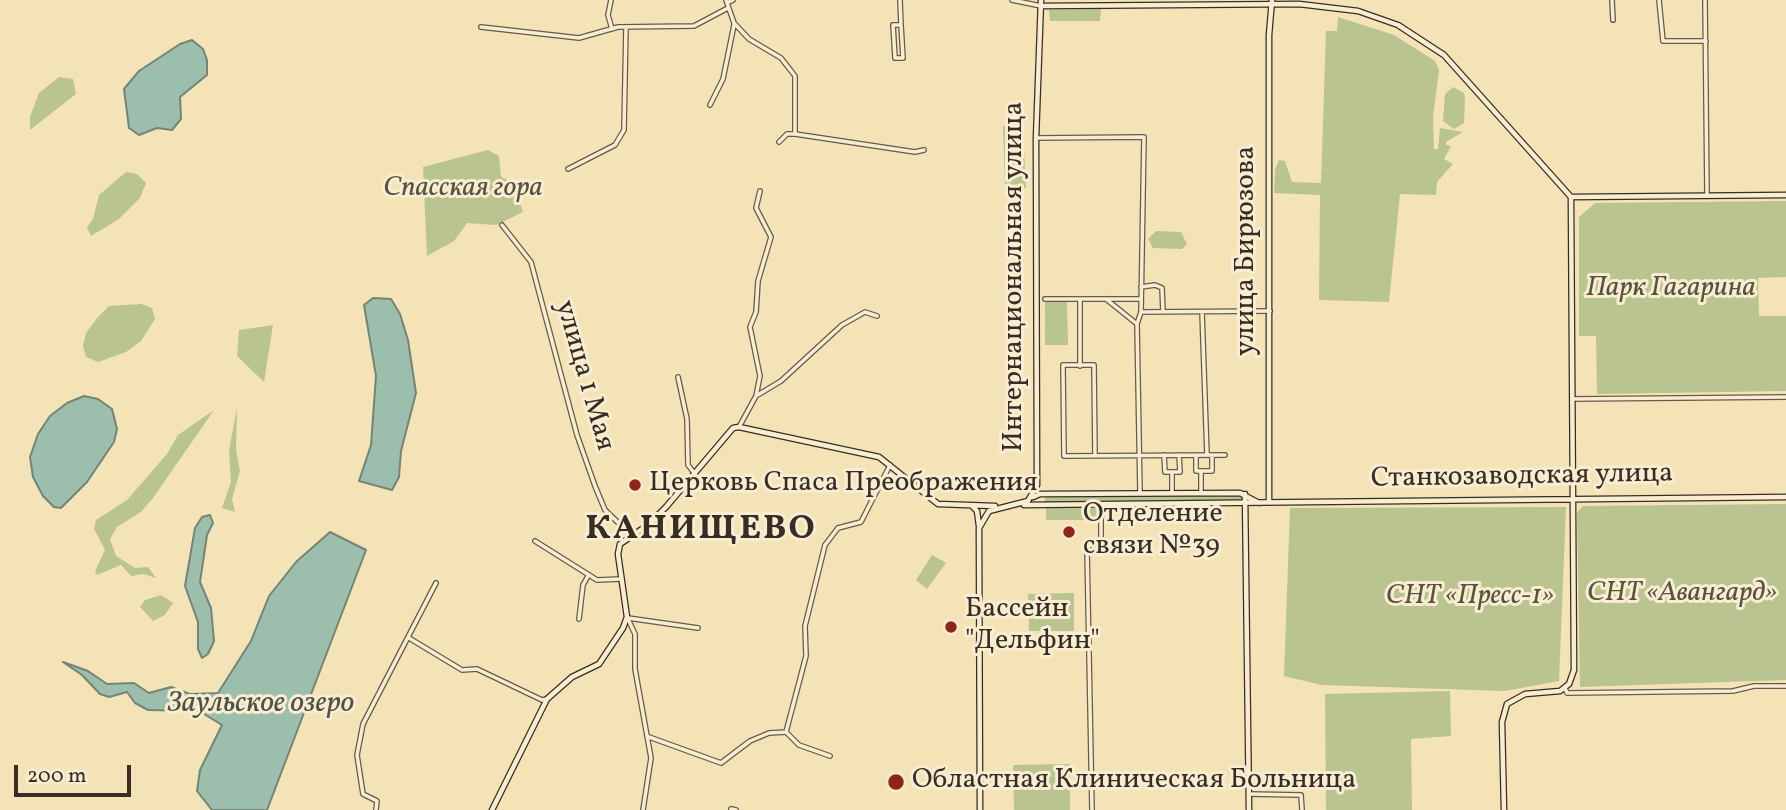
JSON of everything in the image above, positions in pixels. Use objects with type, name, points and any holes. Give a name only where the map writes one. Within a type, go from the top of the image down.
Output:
[{"type":"street","points":[[611,0],[608,15],[612,29]]},
{"type":"street","points":[[481,27],[579,38],[626,27],[694,26],[733,0]]},
{"type":"street","points":[[900,0],[901,25],[902,58],[895,58],[893,25],[901,25]]},
{"type":"street","points":[[1013,0],[1041,3],[1272,2],[1358,11],[1398,25],[1427,42],[1459,69],[1571,197],[1574,670],[1567,693],[1696,692],[1786,686]]},
{"type":"street","points":[[1612,0],[1613,20]]},
{"type":"street","points":[[1659,0],[1662,41],[1706,41]]},
{"type":"street","points":[[1705,0],[1707,195]]},
{"type":"street","name":"улица Бирюзова","points":[[1269,502],[1269,35],[1272,2]]},
{"type":"street","name":"Интернациональная улица","points":[[1033,497],[1037,485],[1036,138],[1041,3]]},
{"type":"street","points":[[727,4],[734,23],[749,39],[781,58],[795,76],[795,134]]},
{"type":"street","points":[[709,104],[723,79],[734,23]]},
{"type":"street","points":[[568,169],[615,145],[624,130],[626,27]]},
{"type":"street","points":[[779,142],[781,137],[795,134],[915,152],[924,150]]},
{"type":"street","points":[[1036,138],[1144,137],[1141,312],[1137,324],[1140,493]]},
{"type":"street","points":[[643,810],[651,758],[649,737],[635,669],[635,634],[627,617],[618,549],[631,535],[648,525],[695,474],[727,432],[739,426],[756,396],[760,376],[750,327],[756,312],[758,281],[771,237],[756,208],[760,191]]},
{"type":"street","points":[[1571,197],[1786,195]]},
{"type":"street","name":"улица 1 Мая","points":[[502,225],[531,262],[577,435],[600,498],[605,510],[631,535]]},
{"type":"street","points":[[1140,287],[1155,285],[1162,288],[1163,313]]},
{"type":"street","points":[[1045,299],[1141,299]]},
{"type":"street","points":[[1080,299],[1080,366]]},
{"type":"street","points":[[1106,299],[1137,324]]},
{"type":"street","points":[[1141,312],[1270,311]]},
{"type":"street","points":[[756,396],[781,381],[842,325],[865,312],[877,316]]},
{"type":"street","points":[[1196,455],[1196,471],[1212,471],[1202,312]]},
{"type":"street","points":[[1096,456],[1094,365],[1063,365],[1064,456],[1096,456],[1138,455],[1225,455]]},
{"type":"street","points":[[678,377],[687,419],[688,465],[695,474]]},
{"type":"street","points":[[1572,399],[1786,397]]},
{"type":"street","points":[[739,426],[879,457],[934,502],[1002,506],[1017,505],[1045,494],[1201,493],[1245,494],[1259,503]]},
{"type":"street","points":[[1164,455],[1164,472],[1180,472],[1179,455]]},
{"type":"street","points":[[786,732],[806,656],[806,626],[825,545],[838,528],[861,522],[890,465]]},
{"type":"street","points":[[1201,471],[1201,493]]},
{"type":"street","points":[[1172,472],[1172,493]]},
{"type":"street","points":[[1037,485],[1045,494]]},
{"type":"street","points":[[1245,494],[1249,810]]},
{"type":"street","points":[[1033,497],[1032,502],[1038,505]]},
{"type":"street","name":"Станкозаводская улица","points":[[1017,505],[1786,497]]},
{"type":"street","points":[[1093,810],[1087,550],[1101,550],[1101,504]]},
{"type":"street","points":[[971,505],[978,514],[979,535],[980,810]]},
{"type":"street","points":[[979,535],[985,516],[1002,506]]},
{"type":"street","points":[[536,541],[597,580],[621,579]]},
{"type":"street","points":[[579,619],[583,585],[589,576]]},
{"type":"street","points":[[376,810],[377,801],[363,794],[358,755],[363,724],[436,583]]},
{"type":"street","points":[[627,617],[631,621],[698,628]]},
{"type":"street","points":[[492,810],[547,699],[572,677],[599,664],[627,617]]},
{"type":"street","points":[[409,638],[462,670],[477,669],[541,700],[547,699]]},
{"type":"street","points":[[1504,810],[1502,722],[1507,704],[1519,695],[1567,686]]},
{"type":"street","points":[[649,737],[720,763],[750,741],[769,733],[786,732],[799,745],[830,755]]},
{"type":"street","points":[[1250,794],[1301,795],[1301,810]]},
{"type":"green space","points":[[1101,9],[1100,21],[1050,21],[1049,10]]},
{"type":"green space","points":[[1338,17],[1394,35],[1435,61],[1439,70],[1433,117],[1434,149],[1438,149],[1440,128],[1463,132],[1446,142],[1446,145],[1451,146],[1444,159],[1453,164],[1437,182],[1436,195],[1400,194],[1389,302],[1319,300],[1320,195],[1274,193],[1275,170],[1279,160],[1285,161],[1292,182],[1321,183],[1326,31],[1337,31]]},
{"type":"green space","points":[[59,77],[73,79],[76,94],[30,130],[30,117],[39,93]]},
{"type":"green space","points":[[1453,87],[1464,93],[1465,99],[1464,123],[1454,129],[1443,121],[1445,94]]},
{"type":"green space","points":[[1003,126],[1023,131],[1026,188],[1005,188]]},
{"type":"green space","name":"Спасская гора","points":[[488,150],[499,156],[501,177],[514,183],[523,212],[496,225],[467,223],[454,241],[427,256],[423,167]]},
{"type":"green space","points":[[126,172],[137,174],[146,183],[140,198],[119,219],[91,236],[87,227],[93,219],[99,195]]},
{"type":"green space","name":"Парк Гагарина","points":[[1786,201],[1786,277],[1758,278],[1759,316],[1786,316],[1786,391],[1597,394],[1596,336],[1579,336],[1579,217],[1595,203]]},
{"type":"green space","points":[[1156,231],[1181,232],[1187,244],[1182,249],[1153,248],[1148,239]]},
{"type":"green space","points":[[1045,301],[1067,301],[1068,345],[1045,345]]},
{"type":"green space","points":[[141,304],[152,308],[155,319],[141,341],[126,352],[98,362],[86,357],[83,346],[86,333],[109,306]]},
{"type":"green space","points":[[273,325],[264,382],[237,356],[239,330]]},
{"type":"green space","points":[[237,407],[236,450],[240,471],[232,499],[235,512],[222,508],[231,482],[229,451]]},
{"type":"green space","points":[[214,410],[153,498],[141,512],[117,527],[110,539],[116,556],[135,568],[148,567],[156,578],[143,574],[131,576],[121,565],[97,575],[95,571],[105,550],[94,529],[96,520],[127,500],[167,454],[178,435]]},
{"type":"green space","points":[[1244,495],[1244,501],[1045,503],[1045,496]]},
{"type":"green space","name":"СНТ «Авангард»","points":[[1786,504],[1786,680],[1580,687],[1577,512],[1583,506]]},
{"type":"green space","name":"СНТ «Пресс-1»","points":[[1566,507],[1559,681],[1505,691],[1322,685],[1284,676],[1290,508]]},
{"type":"green space","points":[[1046,508],[1099,508],[1099,520],[1046,520]]},
{"type":"green space","points":[[932,555],[946,563],[927,589],[916,580]]},
{"type":"green space","points":[[1074,593],[1074,631],[1029,631],[1028,594]]},
{"type":"green space","points":[[161,595],[173,603],[165,615],[153,621],[140,607],[145,600]]},
{"type":"green space","points":[[1450,691],[1451,736],[1411,739],[1412,810],[1326,810],[1325,694]]},
{"type":"green space","points":[[1070,764],[1070,810],[1014,810],[1013,765]]},
{"type":"water","points":[[192,40],[203,49],[207,60],[207,75],[180,97],[181,119],[172,130],[157,128],[139,135],[129,128],[124,89],[139,71],[180,44]]},
{"type":"water","points":[[373,298],[391,299],[400,314],[408,340],[416,393],[401,451],[399,477],[392,490],[359,481],[371,445],[376,376],[364,305]]},
{"type":"water","points":[[84,396],[98,399],[112,409],[117,429],[114,442],[87,482],[61,508],[54,507],[43,496],[33,477],[30,457],[38,434],[50,416],[67,403]]},
{"type":"water","points":[[210,515],[213,523],[207,535],[200,582],[211,608],[214,641],[208,654],[202,658],[198,649],[198,622],[185,586],[195,528],[202,517]]},
{"type":"water","name":"Заульское озеро","points":[[330,532],[366,550],[267,810],[212,810],[197,791],[200,770],[222,725],[199,711],[148,710],[135,703],[127,692],[109,697],[100,694],[82,675],[63,662],[88,671],[107,684],[134,683],[149,693],[171,687],[190,694],[218,693],[251,641],[269,596],[296,562]]},
{"type":"place","name":"Церковь Спаса Преображения","points":[[635,485]]},
{"type":"place","name":"Отделение связи №39","points":[[1069,532]]},
{"type":"place","name":"Бассейн \"Дельфин\"","points":[[951,627]]},
{"type":"place","name":"Областная Клиническая Больница","points":[[896,782]]},
{"type":"district","name":"КАНИЩЕВО","points":[[701,532]]}]
